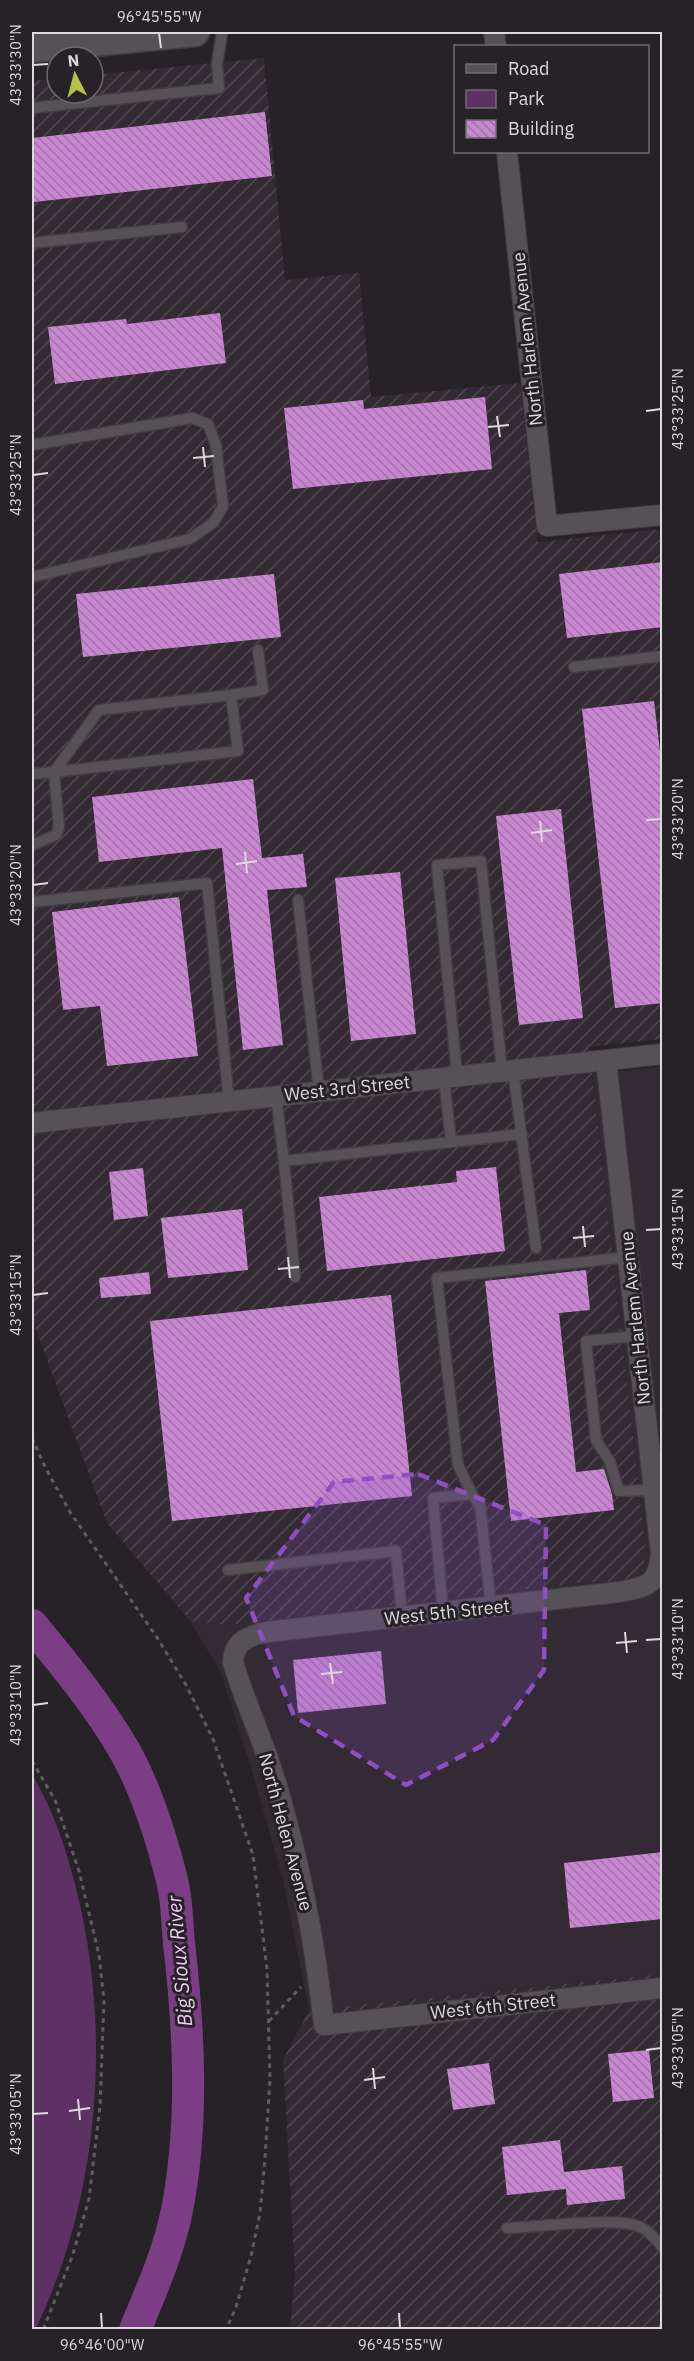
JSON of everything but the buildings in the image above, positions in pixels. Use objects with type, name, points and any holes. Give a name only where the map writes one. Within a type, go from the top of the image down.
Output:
[{"type":"main road","points":[[32,48],[195,32]]},
{"type":"street","name":"North Harlem Avenue","points":[[507,153],[547,526],[663,515]]},
{"type":"street","name":"West 3rd Street","points":[[32,1123],[663,1054]]},
{"type":"street","name":"North Harlem Avenue","points":[[606,1060],[637,1336],[655,1436],[654,1490],[661,1554],[656,1576]]},
{"type":"street","name":"West 5th Street","points":[[237,1645],[244,1639],[267,1632],[637,1589],[649,1585],[656,1576]]},
{"type":"street","name":"North Helen Avenue","points":[[237,1645],[233,1662],[275,1781],[302,1880],[319,1977],[324,2025]]},
{"type":"street","name":"West 6th Street","points":[[324,2025],[663,1988]]},
{"type":"lane","points":[[32,108],[219,88],[217,65],[222,32]]},
{"type":"lane","points":[[32,243],[182,228]]},
{"type":"lane","points":[[32,445],[192,418],[208,424],[216,445],[223,506],[214,522],[190,539],[32,577]]},
{"type":"lane","points":[[32,845],[56,835],[59,827],[54,772],[99,710],[263,690],[258,650]]},
{"type":"lane","points":[[574,667],[663,656]]},
{"type":"lane","points":[[32,774],[238,751],[231,694]]},
{"type":"lane","points":[[451,1142],[450,1077],[437,865],[482,861],[507,1071],[522,1134],[536,1248]]},
{"type":"lane","points":[[32,902],[207,883],[229,1101]]},
{"type":"lane","points":[[298,900],[320,1092]]},
{"type":"lane","points":[[276,1096],[295,1277]]},
{"type":"lane","points":[[284,1161],[522,1134]]},
{"type":"lane","points":[[490,1607],[480,1505],[458,1465],[437,1278],[628,1257]]},
{"type":"lane","points":[[637,1336],[586,1341],[596,1440],[610,1462],[619,1491],[654,1490]]},
{"type":"lane","points":[[443,1612],[432,1498],[472,1494]]},
{"type":"lane","points":[[228,1570],[396,1551],[402,1617]]},
{"type":"lane","points":[[507,2228],[610,2222],[639,2226],[663,2247]]},
{"type":"path","points":[[32,1438],[70,1512],[158,1639],[186,1685],[213,1739],[253,1855],[267,1969],[270,2079],[260,2213],[251,2256],[236,2307],[226,2330]]},
{"type":"path","points":[[32,1761],[55,1800],[68,1833],[90,1912],[99,1956],[104,2001],[100,2106],[89,2199],[72,2257],[42,2330]]},
{"type":"path","points":[[269,2021],[298,1989],[319,1977]]},
{"type":"highlighted area","points":[[418,1474],[546,1525],[544,1670],[493,1740],[406,1785],[294,1716],[246,1598],[334,1482]]},
{"type":"shaded area","points":[[264,58],[285,280],[359,273],[371,397],[520,383],[538,542],[662,529],[662,1039],[589,1047],[645,1543],[644,1567],[628,1581],[577,1583],[229,1625],[190,1621],[107,1523],[32,1319],[32,81],[45,79],[45,105],[105,105],[105,74]]},
{"type":"shaded area","points":[[662,1067],[662,1974],[309,2010],[283,1880],[251,1767],[220,1671],[190,1621],[229,1625],[577,1583],[628,1581],[645,1543],[592,1074]]},
{"type":"shaded area","points":[[662,1974],[662,2329],[290,2329],[295,2272],[283,2060],[309,2010]]},
{"type":"green space","points":[[32,1774],[47,1802],[58,1830],[76,1888],[87,1942],[94,1998],[96,2055],[93,2112],[86,2169],[74,2225],[57,2279],[35,2330],[32,2329]]},
{"type":"waterway","name":"Big Sioux River","points":[[32,1625],[91,1700],[131,1763],[158,1829],[175,1895],[187,2043],[186,2144],[174,2225],[159,2271],[135,2330]]}]
